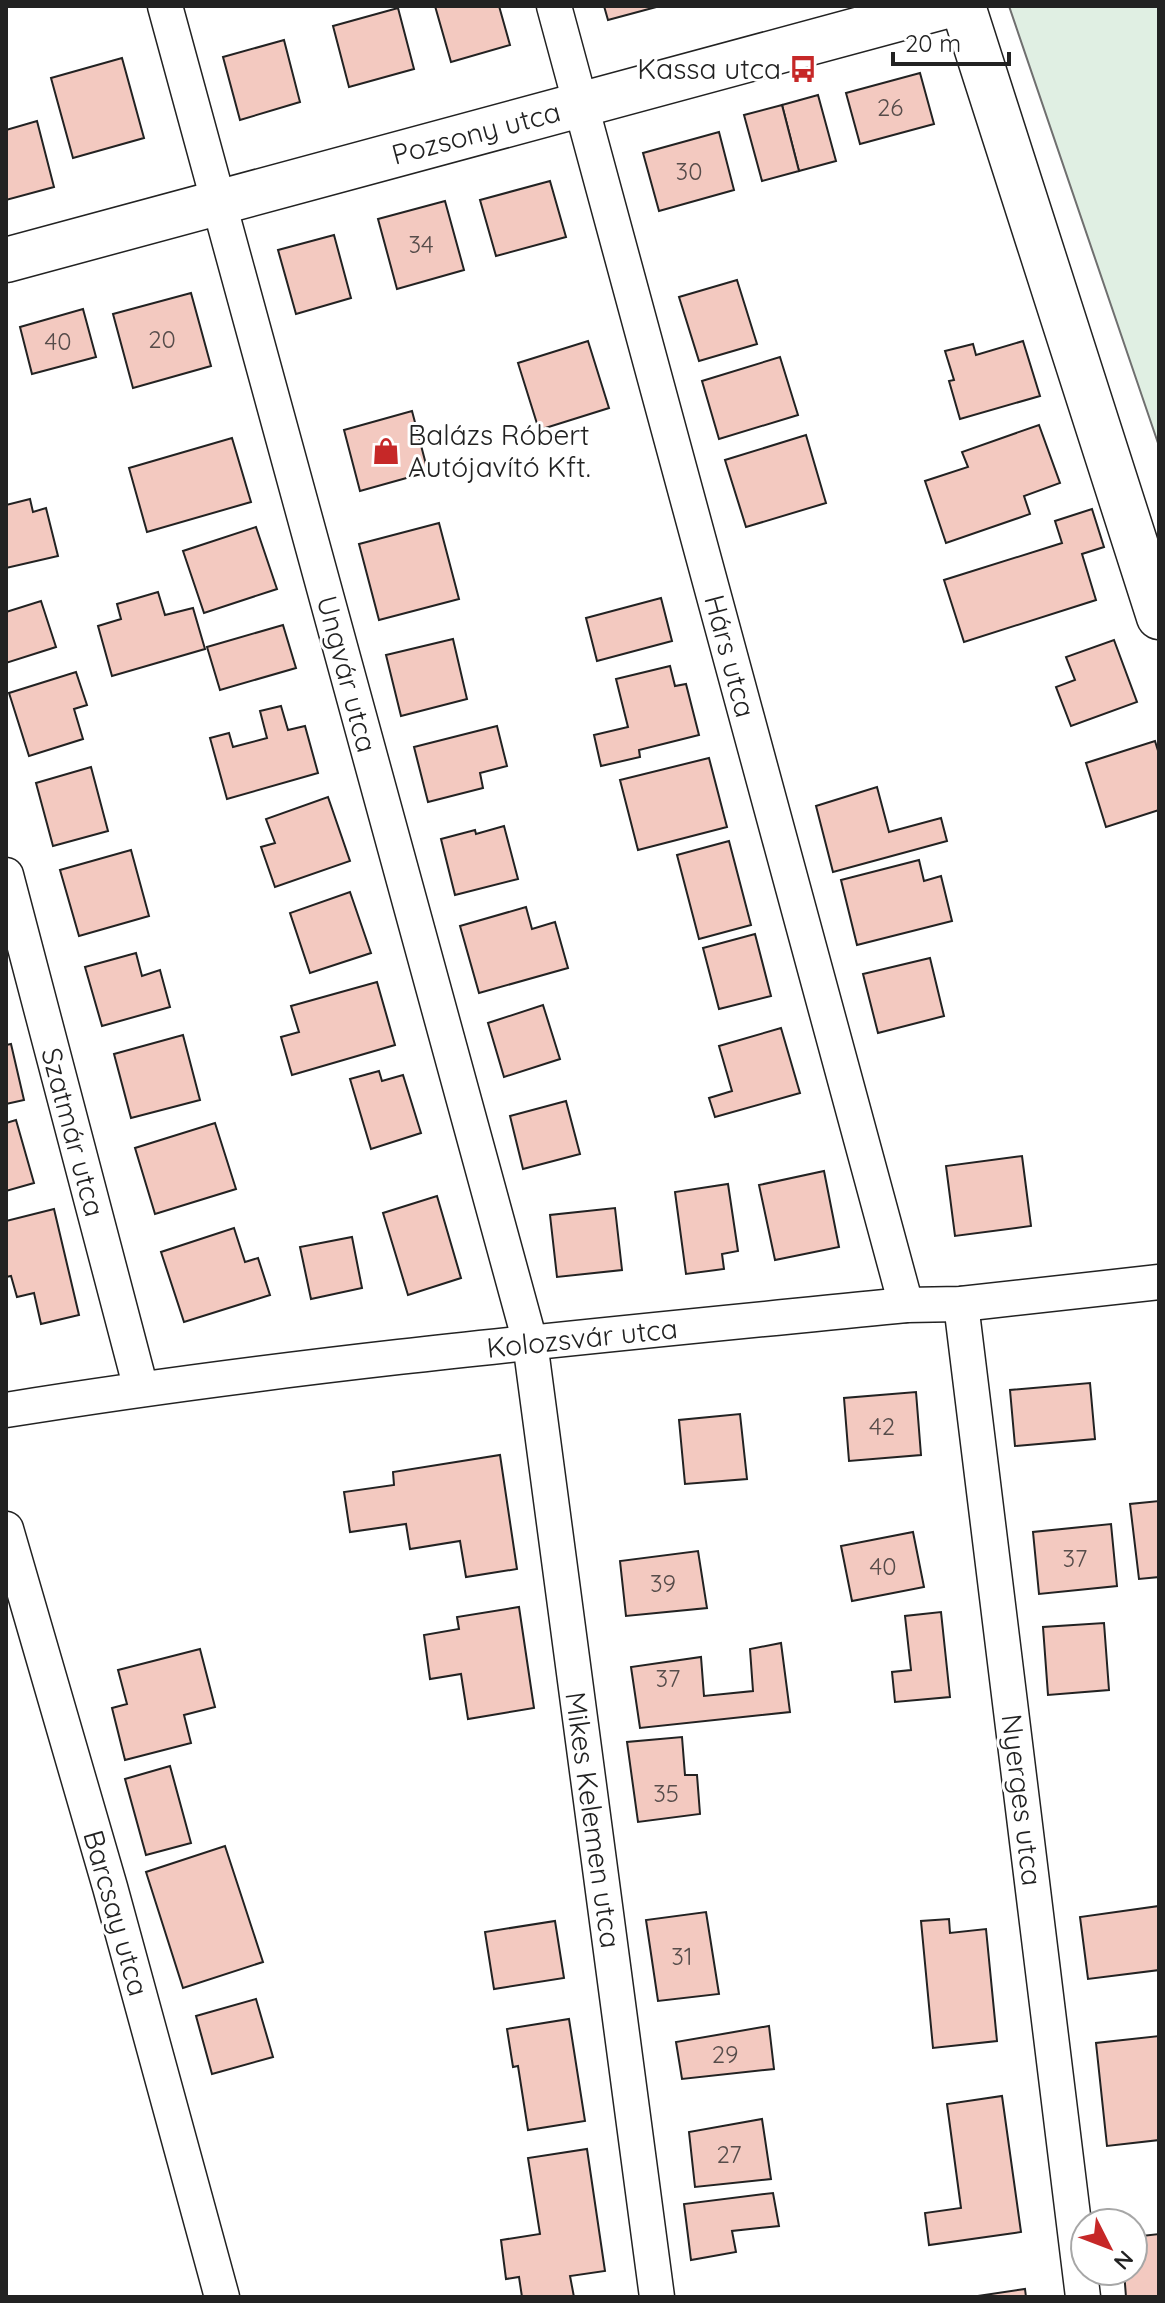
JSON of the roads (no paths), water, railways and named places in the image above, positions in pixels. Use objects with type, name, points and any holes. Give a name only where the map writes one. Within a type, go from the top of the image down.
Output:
[{"type":"street","name":"Ungvár utca","points":[[165,6],[530,1342]]},
{"type":"street","name":"Hárs utca","points":[[554,6],[906,1305]]},
{"type":"street","name":"Pozsony utca","points":[[6,260],[946,6]]},
{"type":"street","points":[[963,6],[1159,617]]},
{"type":"street","name":"Szatmár utca","points":[[6,875],[141,1389]]},
{"type":"street","name":"Kolozsvár utca","points":[[6,1410],[141,1389],[530,1342],[906,1305],[961,1304],[1159,1282]]},
{"type":"street","name":"Nyerges utca","points":[[961,1304],[1083,2297]]},
{"type":"street","name":"Mikes Kelemen utca","points":[[530,1342],[657,2297]]},
{"type":"street","name":"Barcsay utca","points":[[6,1529],[110,1887],[222,2297]]},
{"type":"place","name":"Kassa utca","points":[[803,69]]},
{"type":"place","name":"Balázs Róbert Autójavító Kft.","points":[[386,451]]}]
